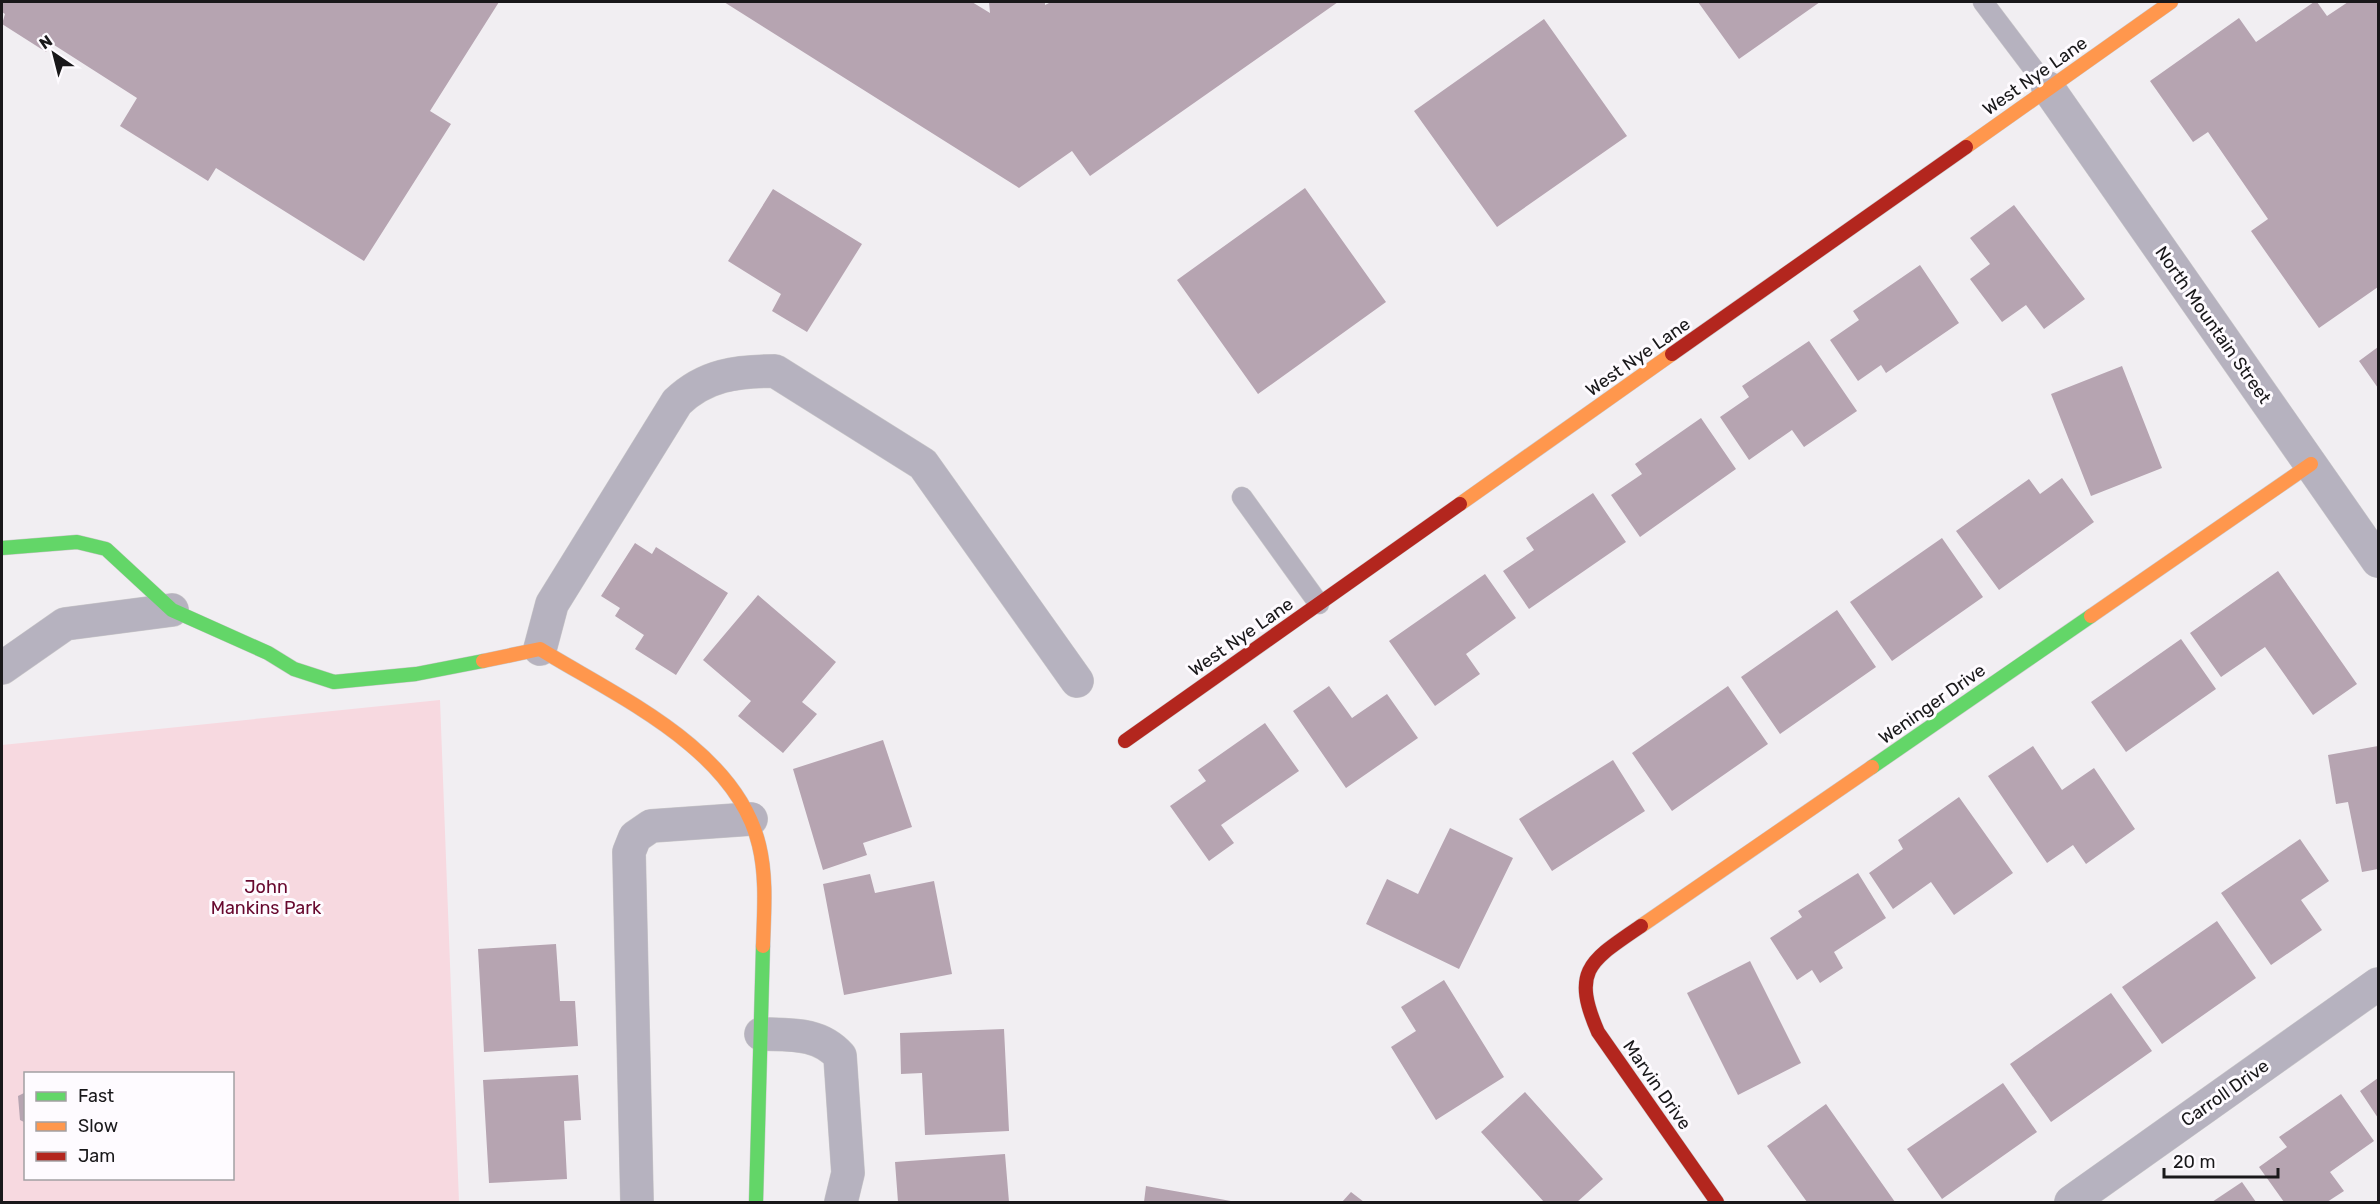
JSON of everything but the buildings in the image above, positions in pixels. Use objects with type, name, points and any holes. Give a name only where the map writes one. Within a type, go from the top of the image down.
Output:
[{"type":"street","name":"West Nye Lane","points":[[1125,741],[2171,2]]},
{"type":"street","name":"North Mountain Street","points":[[2048,88],[2379,561]]},
{"type":"street","points":[[540,649],[552,604],[677,402],[692,388],[707,380],[750,371],[775,371],[923,464],[1077,681]]},
{"type":"street","name":"Weninger Drive","points":[[1582,981],[1593,965],[1614,945],[2311,464]]},
{"type":"street","points":[[2,548],[77,542],[106,549],[172,610],[268,652],[294,669],[334,682],[416,674],[540,649],[664,727],[714,766],[737,792],[751,819],[761,846],[765,879],[756,1203]]},
{"type":"street","points":[[2,668],[65,624],[172,610]]},
{"type":"street","points":[[637,1203],[629,852],[635,837],[651,826],[751,819]]},
{"type":"street","name":"Marvin Drive","points":[[1582,981],[1586,1005],[1598,1032],[1717,1203]]},
{"type":"street","name":"Carroll Drive","points":[[2071,1203],[2379,984]]},
{"type":"street","points":[[760,1034],[806,1036],[829,1044],[840,1056],[848,1173],[841,1203]]},
{"type":"lane","points":[[1983,2],[2048,88]]},
{"type":"lane","points":[[1242,497],[1319,604]]},
{"type":"green space","name":"John Mankins Park","points":[[440,700],[459,1202],[2,1202],[2,745]]},
{"type":"traffic: fast","points":[[2,548],[77,542],[106,549],[172,610],[268,653],[294,669],[334,682],[416,674],[483,661]]},
{"type":"traffic: fast","points":[[1872,767],[2091,616]]},
{"type":"traffic: fast","points":[[756,1202],[763,946]]},
{"type":"traffic: slow","points":[[1966,147],[2171,2]]},
{"type":"traffic: slow","points":[[1460,504],[1672,354]]},
{"type":"traffic: slow","points":[[2091,616],[2311,464]]},
{"type":"traffic: slow","points":[[483,661],[540,649],[638,707],[700,753],[726,781],[746,811],[759,845],[764,882],[763,946]]},
{"type":"traffic: slow","points":[[1641,926],[1872,767]]},
{"type":"traffic: jam","points":[[1672,354],[1966,147]]},
{"type":"traffic: jam","points":[[1125,741],[1460,504]]},
{"type":"traffic: jam","points":[[1641,926],[1609,949],[1590,969],[1586,980],[1590,1011],[1598,1032],[1717,1202]]}]
